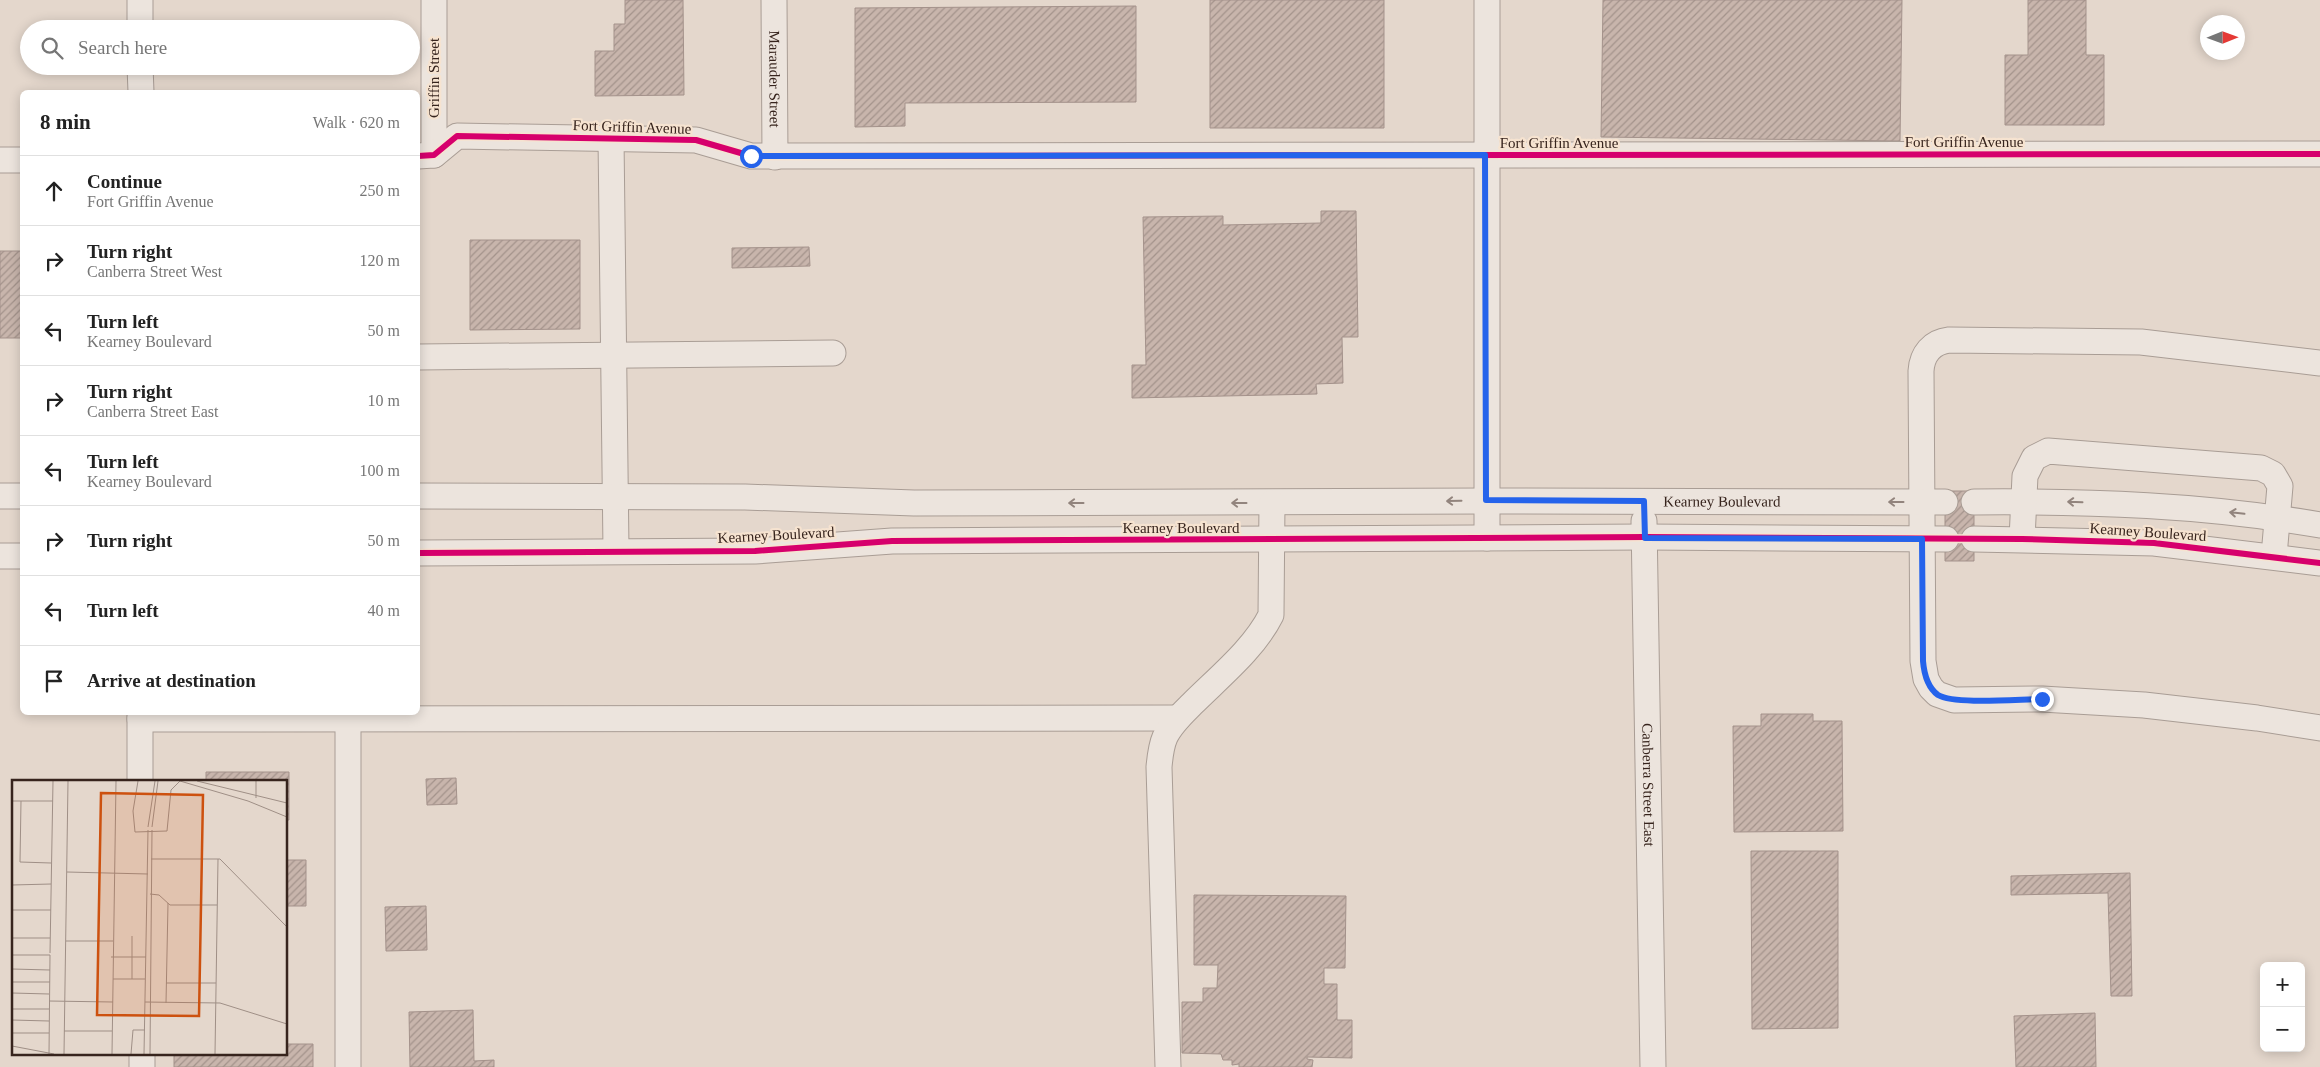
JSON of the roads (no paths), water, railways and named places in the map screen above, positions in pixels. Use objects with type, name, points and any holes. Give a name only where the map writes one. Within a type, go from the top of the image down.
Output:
[{"type":"street","points":[[140,0],[140,20]]},
{"type":"street","name":"Griffin Street","points":[[426,155],[434,0]]},
{"type":"street","name":"Marauder Street","points":[[774,0],[775,156]]},
{"type":"street","points":[[1487,0],[1485,155],[1487,538]]},
{"type":"street","points":[[140,75],[140,90]]},
{"type":"street","name":"Fort Griffin Avenue","points":[[426,155],[457,136],[696,140],[751,156],[2320,154]]},
{"type":"street","points":[[611,138],[616,550]]},
{"type":"street","points":[[0,160],[20,160]]},
{"type":"street","points":[[2320,363],[2141,342],[2062,340],[1940,341],[1926,352],[1922,361],[1934,539],[1924,670],[1931,688],[1937,694],[1954,700],[2042,699],[2144,704],[2320,728]]},
{"type":"street","points":[[420,357],[833,353]]},
{"type":"street","points":[[2022,539],[2025,476],[2034,458],[2048,451],[2261,468],[2273,474],[2280,486],[2274,556]]},
{"type":"street","points":[[0,496],[20,496]]},
{"type":"street","name":"Kearney Boulevard","points":[[420,496],[745,497],[914,503],[1272,503],[1486,500],[1933,502]]},
{"type":"street","name":"Canberra Street East","points":[[1644,501],[1654,1067]]},
{"type":"street","name":"Kearney Boulevard","points":[[1974,502],[2127,505],[2278,518],[2320,525]]},
{"type":"street","points":[[1168,1067],[1159,767],[1161,748],[1166,735],[1178,718],[1264,628],[1271,615],[1273,597],[1272,503]]},
{"type":"street","name":"Kearney Boulevard","points":[[420,552],[755,551],[892,541],[1487,538],[1934,539]]},
{"type":"street","name":"Kearney Boulevard","points":[[1974,539],[2154,542],[2320,563]]},
{"type":"street","points":[[0,556],[20,556]]},
{"type":"street","points":[[140,780],[140,716],[348,720],[1178,718]]},
{"type":"street","points":[[348,720],[348,1067]]},
{"type":"street","points":[[142,1054],[142,1067]]}]
